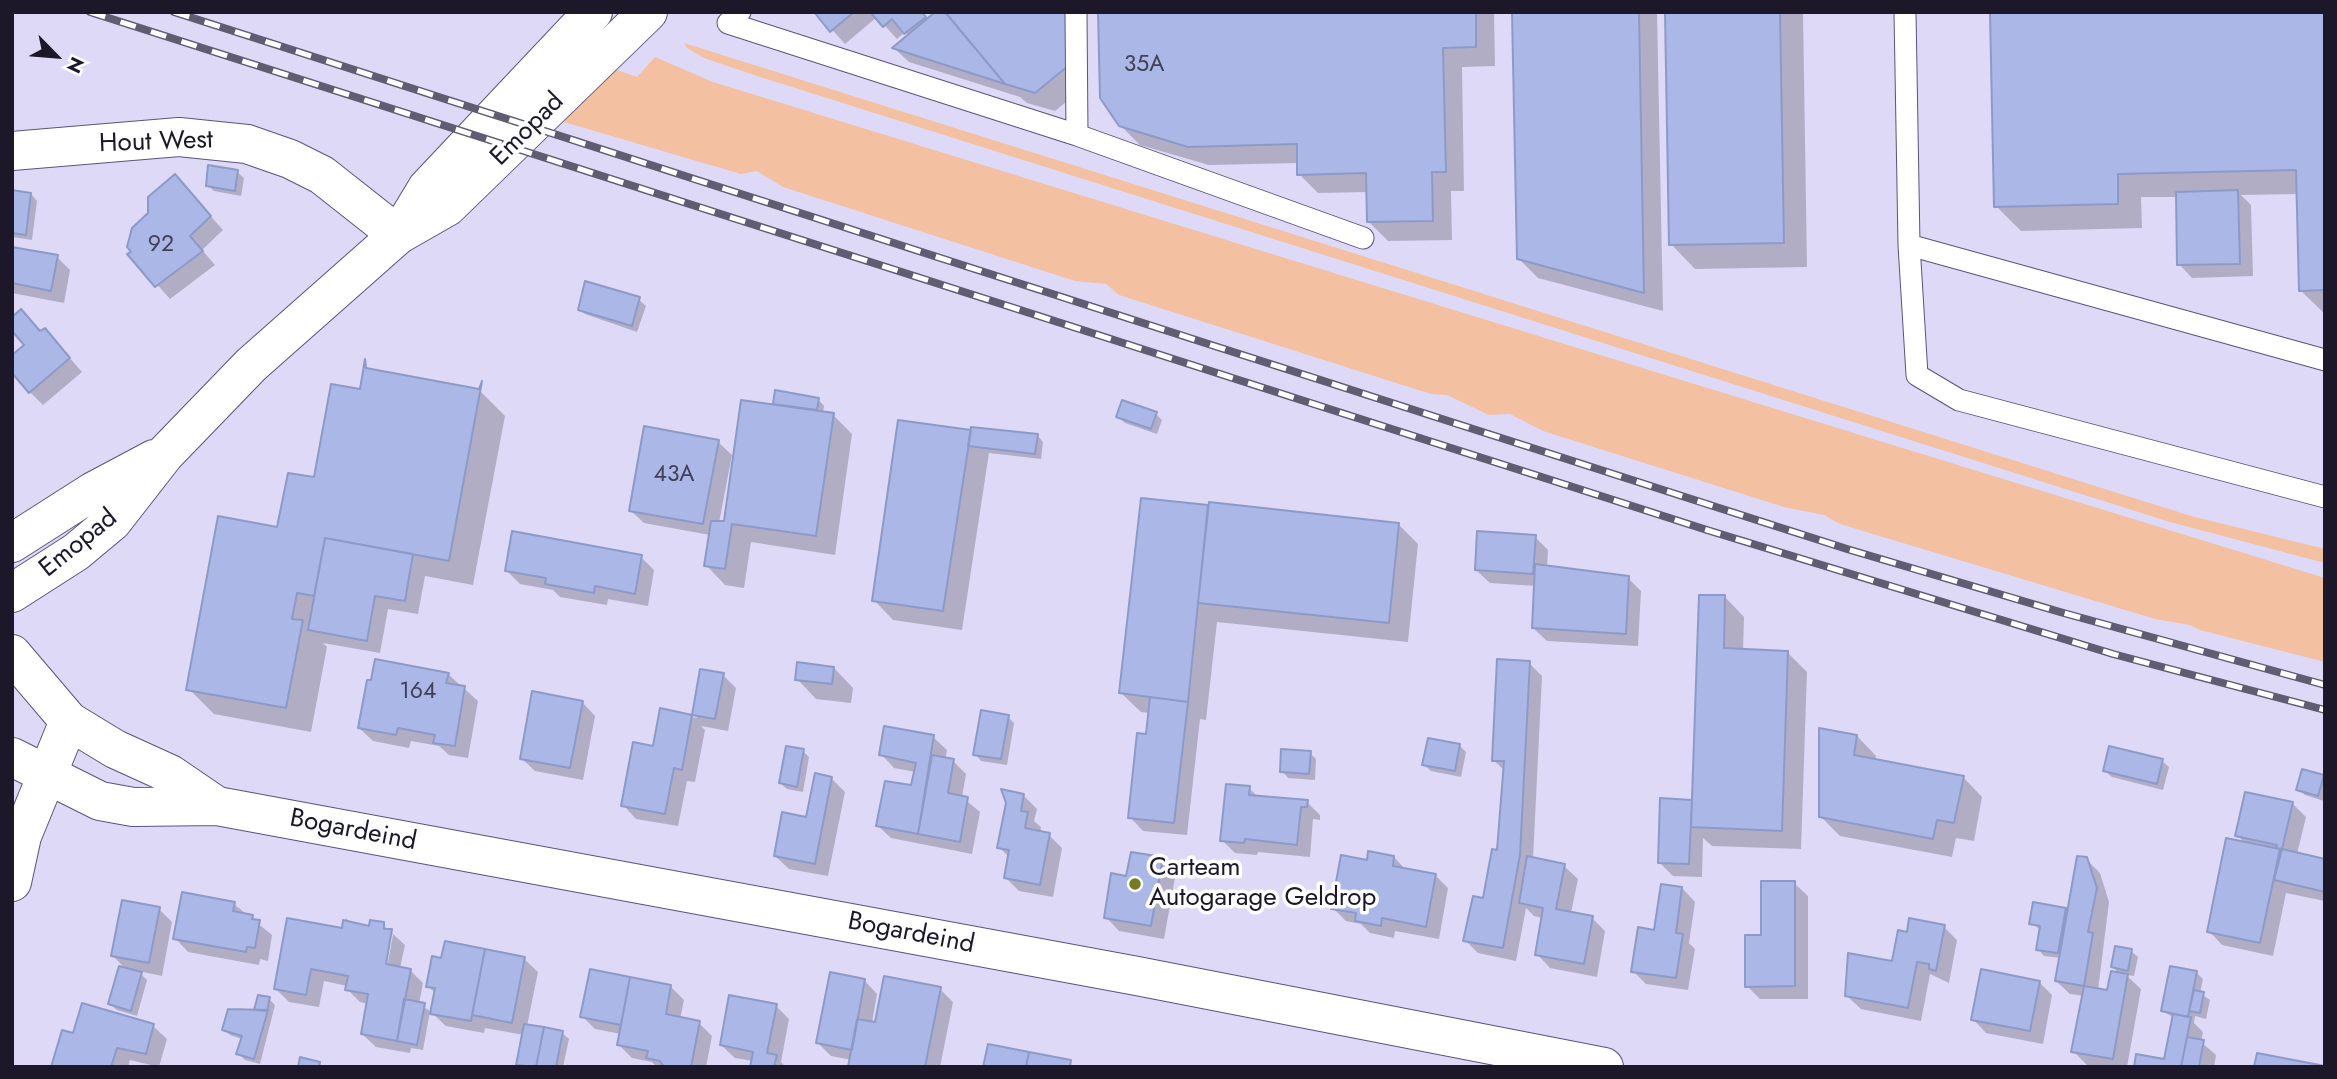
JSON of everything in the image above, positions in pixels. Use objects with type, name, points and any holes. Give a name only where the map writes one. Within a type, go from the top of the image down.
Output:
[{"type":"street","name":"Emopad","points":[[398,235],[427,188],[593,12]]},
{"type":"street","name":"Emopad","points":[[12,593],[76,552],[113,522],[165,454],[251,365],[398,235],[447,207],[648,12]]},
{"type":"street","name":"Hout West","points":[[12,151],[178,137],[247,144],[280,154],[322,175],[398,235]]},
{"type":"street","name":"Emopad","points":[[12,543],[92,492],[165,454]]},
{"type":"street","name":"Bogardeind","points":[[12,654],[69,721],[115,749],[170,774],[218,806]]},
{"type":"street","points":[[12,882],[22,836],[29,766],[69,721]]},
{"type":"street","name":"Bogardeind","points":[[29,766],[100,801],[122,805],[218,806],[1137,976],[1604,1067]]},
{"type":"lane","points":[[740,12],[728,23],[1077,135],[1363,239]]},
{"type":"lane","points":[[1076,12],[1077,135]]},
{"type":"lane","points":[[1905,12],[1909,245],[1917,375],[1959,400],[2325,498]]},
{"type":"lane","points":[[1909,245],[2325,360]]},
{"type":"shaded area","points":[[684,43],[2191,516],[2325,549],[2325,563],[2170,522],[754,75],[704,58],[687,48]]},
{"type":"shaded area","points":[[655,57],[713,82],[2325,578],[2325,662],[2200,630],[2190,625],[2155,619],[1840,524],[1824,515],[1784,507],[1543,431],[1510,414],[1489,415],[1447,395],[1431,394],[1119,295],[1106,284],[1075,281],[783,187],[757,171],[741,174],[557,120],[608,67],[637,77]]},
{"type":"building","points":[[814,12],[854,12],[830,32]]},
{"type":"building","points":[[870,12],[922,12],[926,17],[904,34],[892,19],[883,27]]},
{"type":"building","points":[[935,12],[945,12],[1005,84],[892,48]]},
{"type":"building","points":[[945,12],[1066,12],[1068,66],[1035,93],[1005,84]]},
{"type":"building","points":[[1098,12],[1476,12],[1476,47],[1443,48],[1446,172],[1432,172],[1433,221],[1367,222],[1366,173],[1297,175],[1297,144],[1188,147],[1119,126],[1100,98]]},
{"type":"building","points":[[1512,12],[1639,12],[1644,293],[1517,259]]},
{"type":"building","points":[[1665,12],[1780,12],[1784,243],[1669,245]]},
{"type":"building","points":[[1990,12],[2325,12],[2325,290],[2299,291],[2296,170],[2118,174],[2118,204],[1994,207]]},
{"type":"building","points":[[208,165],[238,170],[235,191],[206,186]]},
{"type":"building","points":[[175,174],[211,216],[190,236],[203,251],[155,287],[127,254],[131,252],[127,247],[132,228],[148,213],[148,197]]},
{"type":"building","points":[[12,190],[31,193],[26,235],[12,233]]},
{"type":"building","points":[[2238,190],[2240,264],[2177,265],[2176,192]]},
{"type":"building","points":[[12,247],[58,255],[51,291],[12,283]]},
{"type":"building","points":[[585,281],[640,297],[632,326],[578,310]]},
{"type":"building","points":[[21,309],[40,331],[45,328],[70,358],[29,393],[12,373],[12,355],[24,345],[12,331],[12,317]]},
{"type":"building","points":[[365,359],[366,368],[479,389],[482,381],[449,561],[325,538],[314,596],[297,593],[292,619],[303,620],[286,708],[186,690],[218,516],[277,527],[288,473],[314,477],[331,384],[360,389]]},
{"type":"building","points":[[775,390],[819,398],[817,410],[773,404]]},
{"type":"building","points":[[741,400],[834,413],[816,536],[732,524],[725,569],[704,566],[711,521],[724,521]]},
{"type":"building","points":[[1122,400],[1157,412],[1151,429],[1116,417]]},
{"type":"building","points":[[898,420],[971,430],[943,611],[872,601]]},
{"type":"building","points":[[644,426],[719,440],[703,524],[629,511]]},
{"type":"building","points":[[971,427],[1038,434],[1035,454],[968,446]]},
{"type":"building","points":[[1141,498],[1208,505],[1188,702],[1119,693]]},
{"type":"building","points":[[1209,502],[1399,523],[1389,623],[1198,603]]},
{"type":"building","points":[[512,531],[642,555],[635,594],[595,586],[594,593],[545,584],[546,578],[505,571]]},
{"type":"building","points":[[1477,531],[1536,535],[1533,574],[1475,570]]},
{"type":"building","points":[[325,538],[413,554],[405,601],[375,596],[367,641],[308,630]]},
{"type":"building","points":[[1535,564],[1629,576],[1626,634],[1532,628]]},
{"type":"building","points":[[1699,595],[1725,595],[1724,648],[1788,651],[1782,831],[1691,827]]},
{"type":"building","points":[[375,659],[449,673],[446,683],[465,686],[455,746],[433,743],[435,735],[398,728],[396,735],[358,728],[367,680],[371,680]]},
{"type":"building","points":[[1497,659],[1530,661],[1520,855],[1503,948],[1463,941],[1473,896],[1483,898],[1492,849],[1497,850],[1504,761],[1492,761]]},
{"type":"building","points":[[797,662],[834,667],[832,684],[795,680]]},
{"type":"building","points":[[700,669],[724,673],[715,719],[692,715]]},
{"type":"building","points":[[532,691],[583,701],[570,768],[520,759]]},
{"type":"building","points":[[1150,697],[1188,702],[1174,823],[1128,818],[1137,733],[1146,734]]},
{"type":"building","points":[[660,708],[692,715],[682,770],[674,768],[665,814],[621,806],[633,742],[653,746]]},
{"type":"building","points":[[981,710],[1009,715],[1001,759],[973,755]]},
{"type":"building","points":[[884,726],[934,735],[918,834],[876,826],[885,781],[911,785],[916,763],[879,755]]},
{"type":"building","points":[[1819,728],[1857,735],[1854,755],[1964,776],[1954,823],[1937,820],[1933,839],[1819,817]]},
{"type":"building","points":[[1428,738],[1460,744],[1455,771],[1422,765]]},
{"type":"building","points":[[786,746],[804,749],[797,787],[779,783]]},
{"type":"building","points":[[2109,746],[2163,759],[2157,784],[2103,771]]},
{"type":"building","points":[[1281,749],[1311,751],[1309,774],[1280,772]]},
{"type":"building","points":[[932,755],[954,759],[948,793],[968,797],[960,842],[918,834]]},
{"type":"building","points":[[2302,769],[2324,775],[2318,796],[2296,790]]},
{"type":"building","points":[[815,773],[832,777],[815,864],[774,856],[782,812],[806,817]]},
{"type":"building","points":[[1226,784],[1250,786],[1249,795],[1308,800],[1307,807],[1301,807],[1297,845],[1245,839],[1244,843],[1220,841]]},
{"type":"building","points":[[1001,789],[1024,794],[1021,811],[1028,812],[1025,828],[1050,833],[1040,885],[1004,878],[1009,850],[997,848],[1006,803]]},
{"type":"building","points":[[2245,792],[2293,802],[2282,849],[2276,848],[2277,845],[2235,836]]},
{"type":"building","points":[[1660,798],[1692,800],[1689,864],[1658,863]]},
{"type":"building","points":[[2226,838],[2280,849],[2260,943],[2207,932]]},
{"type":"building","points":[[2282,849],[2325,859],[2325,892],[2274,880]]},
{"type":"building","points":[[1368,851],[1394,856],[1393,866],[1436,874],[1426,927],[1382,918],[1381,926],[1355,921],[1356,913],[1331,909],[1341,855],[1367,860]]},
{"type":"building","points":[[1131,852],[1163,857],[1151,926],[1104,918],[1111,873],[1126,876]]},
{"type":"building","points":[[1527,856],[1565,864],[1556,909],[1593,916],[1584,964],[1535,955],[1543,908],[1519,903]]},
{"type":"building","points":[[2077,856],[2087,857],[2097,888],[2088,932],[2093,933],[2084,986],[2055,981]]},
{"type":"building","points":[[1761,881],[1795,881],[1795,986],[1745,987],[1745,935],[1761,935]]},
{"type":"building","points":[[1661,884],[1682,887],[1676,933],[1683,934],[1676,978],[1631,972],[1638,927],[1654,930]]},
{"type":"building","points":[[182,892],[235,902],[233,911],[253,915],[252,919],[260,920],[255,948],[247,947],[246,952],[173,939]]},
{"type":"building","points":[[122,900],[160,907],[149,963],[111,956]]},
{"type":"building","points":[[2033,902],[2066,908],[2058,953],[2036,950],[2040,926],[2029,924]]},
{"type":"building","points":[[287,918],[342,928],[343,920],[369,926],[370,920],[384,922],[384,929],[392,929],[386,964],[411,969],[397,1041],[361,1034],[368,994],[345,990],[348,976],[311,969],[306,995],[274,989]]},
{"type":"building","points":[[1909,918],[1945,925],[1936,971],[1929,969],[1929,964],[1917,962],[1908,1008],[1845,996],[1848,953],[1892,961],[1898,930],[1907,932]]},
{"type":"building","points":[[445,941],[485,949],[471,1021],[430,1014],[435,988],[426,987],[432,956],[441,958]]},
{"type":"building","points":[[2115,946],[2132,949],[2128,971],[2111,967]]},
{"type":"building","points":[[485,949],[525,957],[512,1023],[472,1015]]},
{"type":"building","points":[[119,966],[142,972],[131,1011],[108,1004]]},
{"type":"building","points":[[2170,966],[2197,971],[2188,1017],[2161,1011]]},
{"type":"building","points":[[590,969],[630,977],[621,1025],[580,1017]]},
{"type":"building","points":[[1981,969],[2040,981],[2030,1031],[1971,1020]]},
{"type":"building","points":[[2111,971],[2128,974],[2113,1059],[2071,1052],[2084,986],[2107,990]]},
{"type":"building","points":[[830,972],[865,979],[852,1050],[816,1043]]},
{"type":"building","points":[[884,976],[941,987],[925,1067],[848,1067],[857,1019],[875,1022]]},
{"type":"building","points":[[630,977],[671,985],[666,1014],[700,1021],[691,1067],[664,1067],[660,1061],[646,1058],[648,1051],[617,1045]]},
{"type":"building","points":[[2194,990],[2204,992],[2200,1013],[2189,1011]]},
{"type":"building","points":[[258,995],[270,997],[267,1011],[254,1010]]},
{"type":"building","points":[[729,995],[777,1004],[767,1053],[777,1055],[774,1067],[750,1067],[753,1052],[720,1045]]},
{"type":"building","points":[[404,999],[425,1003],[417,1045],[397,1041]]},
{"type":"building","points":[[82,1003],[154,1024],[146,1054],[117,1048],[111,1067],[51,1067],[62,1030],[73,1033]]},
{"type":"building","points":[[228,1009],[268,1010],[254,1059],[236,1054],[242,1036],[222,1030]]},
{"type":"building","points":[[2173,1014],[2191,1017],[2181,1067],[2134,1067],[2136,1054],[2164,1059]]},
{"type":"building","points":[[524,1024],[544,1027],[536,1067],[516,1065]]},
{"type":"building","points":[[544,1027],[563,1031],[556,1067],[536,1067]]},
{"type":"building","points":[[2187,1037],[2204,1040],[2199,1067],[2181,1067]]},
{"type":"building","points":[[988,1044],[1029,1052],[1026,1067],[983,1067]]},
{"type":"building","points":[[1029,1052],[1071,1060],[1070,1067],[1026,1067]]},
{"type":"building","points":[[2257,1053],[2325,1066],[2325,1067],[2254,1067]]},
{"type":"building","points":[[300,1057],[320,1062],[319,1067],[298,1067]]},
{"type":"railway","points":[[90,12],[1707,530],[2113,654],[2325,710]]},
{"type":"railway","points":[[174,12],[1847,549],[2060,612],[2325,685]]},
{"type":"place","name":"Carteam Autogarage Geldrop","points":[[1135,884]]}]
